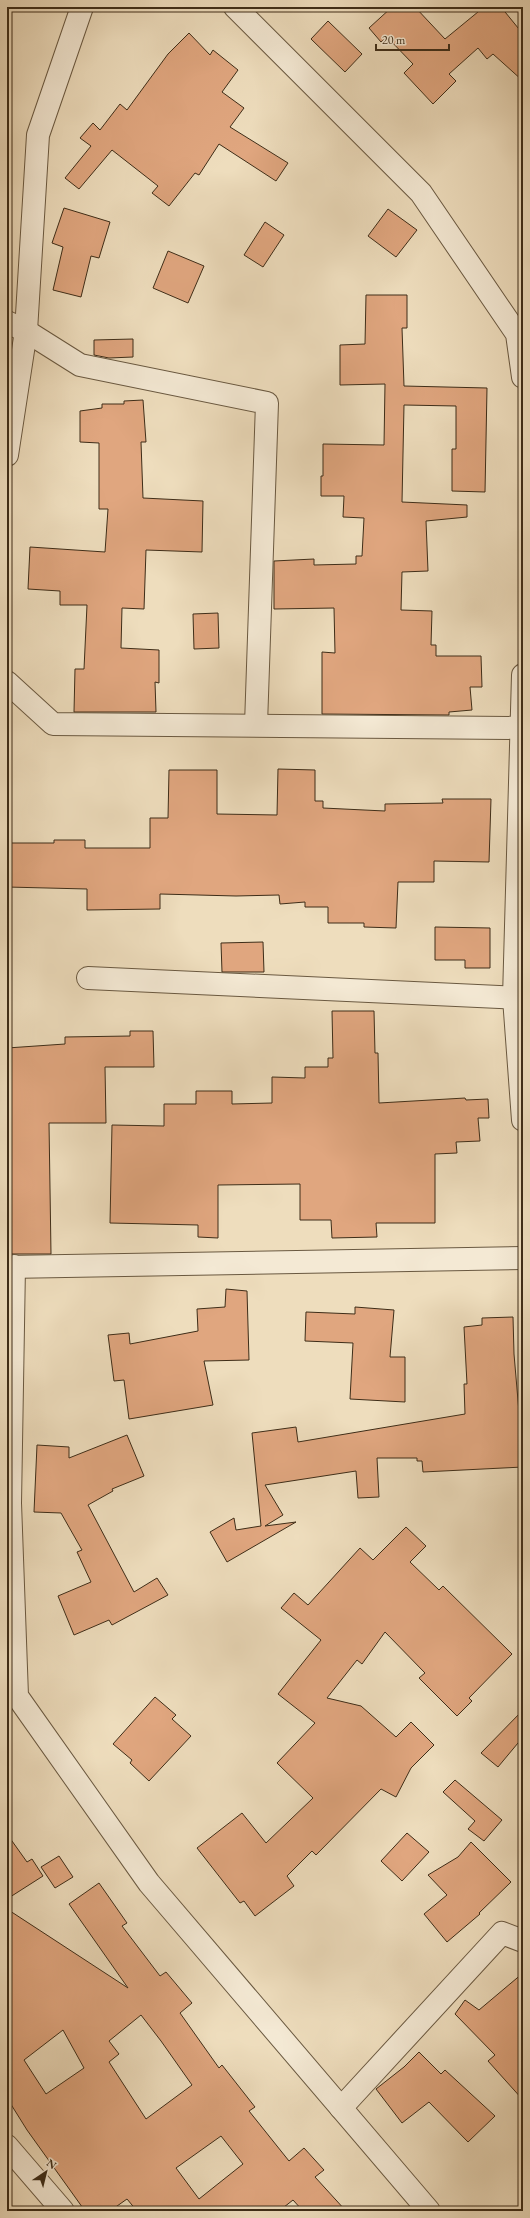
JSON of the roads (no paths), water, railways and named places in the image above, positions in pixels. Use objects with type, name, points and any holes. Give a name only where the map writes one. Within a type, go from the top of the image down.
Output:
[{"type":"street","points":[[7,455],[16,327],[38,135],[82,7]]},
{"type":"street","points":[[235,7],[422,193],[517,334],[523,377]]},
{"type":"street","points":[[16,327],[80,365],[266,403],[256,725]]},
{"type":"street","points":[[523,675],[519,998],[523,1120]]},
{"type":"street","points":[[7,682],[53,724],[522,728]]},
{"type":"street","points":[[88,978],[519,998]]},
{"type":"street","points":[[428,2211],[149,1883],[17,1696],[10,1503],[10,1266],[523,1258]]},
{"type":"street","points":[[341,2108],[502,1933],[523,1940]]},
{"type":"street","points":[[7,2146],[63,2211]]}]
